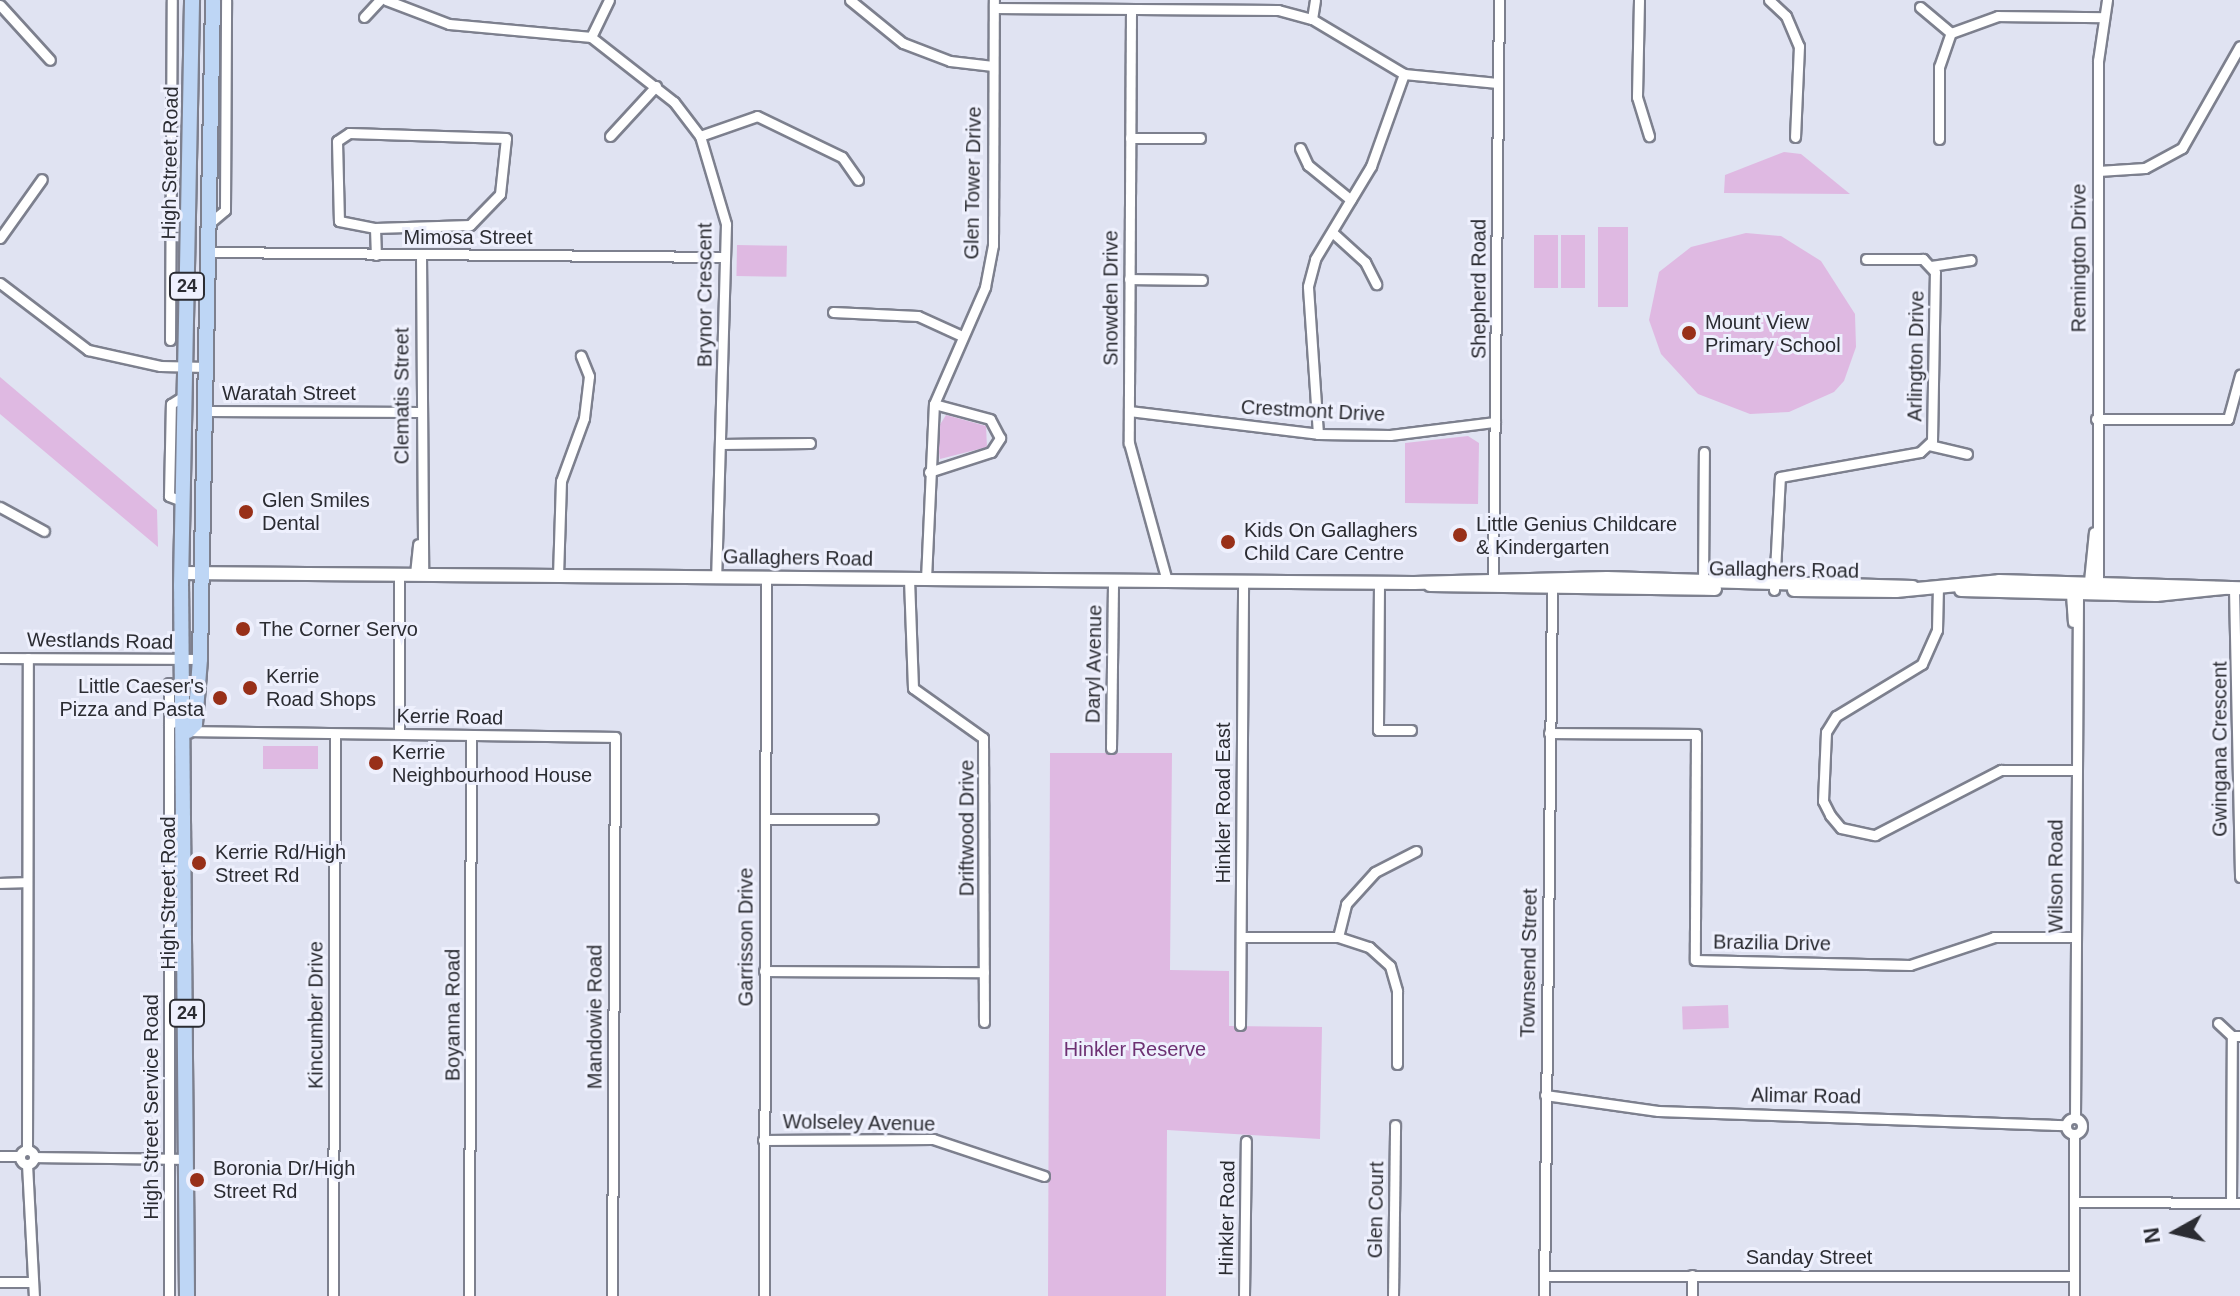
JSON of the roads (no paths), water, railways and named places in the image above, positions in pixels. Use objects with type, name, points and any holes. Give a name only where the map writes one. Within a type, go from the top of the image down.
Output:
[{"type":"main road","name":"High Street Road","points":[[187,1296],[188,731],[183,715],[181,573],[192,0]]},
{"type":"main road","name":"High Street Road","points":[[188,731],[195,724],[200,659],[210,367],[213,0]]},
{"type":"main road","points":[[186,327],[211,325]]},
{"type":"street","name":"High Street Road","points":[[170,340],[172,0]]},
{"type":"street","name":"High Street Road","points":[[212,221],[225,210],[226,0]]},
{"type":"street","points":[[364,17],[383,0],[449,24],[591,37],[609,0]]},
{"type":"street","points":[[850,0],[903,43],[950,61],[993,66]]},
{"type":"street","points":[[1312,19],[1315,0]]},
{"type":"street","name":"Shepherd Road","points":[[1493,584],[1499,0]]},
{"type":"street","points":[[1639,0],[1637,97],[1649,136]]},
{"type":"street","points":[[1769,0],[1786,16],[1799,46],[1795,137]]},
{"type":"street","name":"Remington Drive","points":[[2094,586],[2098,171],[2102,17],[2107,0]]},
{"type":"street","points":[[994,4],[1131,10],[1186,5],[1278,10],[1312,19],[1404,74],[1498,83]]},
{"type":"street","name":"Glen Tower Drive","points":[[926,579],[934,404],[985,287],[993,245],[994,4]]},
{"type":"street","points":[[0,5],[50,60]]},
{"type":"street","points":[[1920,7],[1951,33]]},
{"type":"street","name":"Snowden Drive","points":[[1131,10],[1129,411],[1132,473],[1167,581]]},
{"type":"street","points":[[1951,33],[1998,16],[2102,17]]},
{"type":"street","points":[[1939,139],[1939,67],[1951,33]]},
{"type":"street","name":"Brynor Crescent","points":[[591,37],[656,86],[700,136],[726,224],[716,577]]},
{"type":"street","points":[[2098,171],[2145,168],[2182,148],[2240,46]]},
{"type":"street","points":[[1318,434],[1308,286],[1332,232],[1351,200],[1404,74]]},
{"type":"street","points":[[610,136],[656,86]]},
{"type":"street","points":[[700,136],[757,116],[842,157],[858,180]]},
{"type":"street","points":[[349,133],[506,138],[500,194],[470,225],[375,228],[339,221],[337,141],[349,133]]},
{"type":"street","points":[[1130,138],[1200,138]]},
{"type":"street","points":[[1300,148],[1308,165],[1351,200]]},
{"type":"street","points":[[0,238],[42,179]]},
{"type":"street","points":[[375,228],[376,255]]},
{"type":"street","points":[[1332,232],[1365,262],[1376,284]]},
{"type":"street","name":"Mimosa Street","points":[[212,252],[725,257]]},
{"type":"street","name":"Clematis Street","points":[[419,574],[421,254]]},
{"type":"street","name":"Arlington Drive","points":[[1866,259],[1923,259],[1931,266],[1929,445]]},
{"type":"street","name":"Arlington Drive","points":[[1931,266],[1971,260]]},
{"type":"street","points":[[1129,279],[1202,280]]},
{"type":"street","points":[[0,283],[88,350],[184,367],[210,367]]},
{"type":"street","points":[[833,312],[918,316],[962,336]]},
{"type":"street","points":[[170,322],[186,327]]},
{"type":"street","points":[[558,576],[561,481],[588,390],[581,356]]},
{"type":"street","points":[[2096,419],[2228,419],[2240,375]]},
{"type":"street","points":[[929,472],[991,452],[1000,438],[990,419],[934,404]]},
{"type":"street","name":"Waratah Street","points":[[207,411],[420,412]]},
{"type":"street","name":"Crestmont Drive","points":[[1129,411],[1318,434],[1390,435],[1495,422]]},
{"type":"street","points":[[720,444],[810,443]]},
{"type":"street","name":"Arlington Drive","points":[[1774,586],[1780,477],[1929,445],[1967,454]]},
{"type":"street","points":[[1703,585],[1704,452]]},
{"type":"street","points":[[0,507],[44,531]]},
{"type":"street","name":"Remington Drive","points":[[2094,586],[2100,559],[2096,517]]},
{"type":"street","points":[[2100,559],[2112,582]]},
{"type":"street","name":"Gallaghers Road","points":[[181,573],[1953,586],[2075,590],[2112,582],[2233,588]]},
{"type":"street","points":[[399,574],[399,733]]},
{"type":"street","name":"Garrisson Drive","points":[[764,1296],[766,577]]},
{"type":"street","name":"Driftwood Drive","points":[[909,579],[913,688],[983,738],[984,1022]]},
{"type":"street","name":"Daryl Avenue","points":[[1111,748],[1113,580]]},
{"type":"street","name":"Hinkler Road East","points":[[1240,1025],[1243,581]]},
{"type":"street","points":[[1379,583],[1378,730],[1411,730]]},
{"type":"street","name":"Gallaghers Road","points":[[1493,584],[1549,590],[1703,585]]},
{"type":"street","points":[[1953,586],[1922,664],[1836,716],[1826,732],[1823,801],[1830,815],[1841,828],[1875,835],[2001,770],[2074,770]]},
{"type":"street","name":"Gallaghers Road","points":[[2094,586],[2215,594],[2233,588]]},
{"type":"street","name":"Gwingana Crescent","points":[[2233,588],[2239,616],[2240,877]]},
{"type":"street","name":"Townsend Street","points":[[1544,1296],[1549,590]]},
{"type":"street","name":"Wilson Road","points":[[2070,1121],[2075,590]]},
{"type":"street","name":"Westlands Road","points":[[0,658],[200,659]]},
{"type":"street","points":[[28,658],[27,1156],[34,1296]]},
{"type":"street","name":"High Street Service Road","points":[[169,683],[169,1296]]},
{"type":"street","points":[[169,725],[183,715]]},
{"type":"street","name":"Kerrie Road","points":[[188,731],[615,737]]},
{"type":"street","name":"Brazilia Drive","points":[[1549,733],[1696,734],[1695,960],[1910,965],[1994,937],[2074,937]]},
{"type":"street","name":"Kincumber Drive","points":[[333,1296],[335,734]]},
{"type":"street","name":"Boyanna Road","points":[[469,1296],[471,735]]},
{"type":"street","name":"Mandowie Road","points":[[612,1296],[615,737]]},
{"type":"street","points":[[765,819],[873,819]]},
{"type":"street","points":[[1338,937],[1346,904],[1375,872],[1416,851]]},
{"type":"street","points":[[0,883],[27,882]]},
{"type":"street","points":[[1241,937],[1338,937],[1369,947],[1390,966],[1397,1064]]},
{"type":"street","points":[[764,971],[984,972]]},
{"type":"street","points":[[2074,1202],[2236,1203],[2236,1036],[2218,1023]]},
{"type":"street","name":"Alimar Road","points":[[1545,1095],[1658,1111],[2070,1121]]},
{"type":"street","points":[[2070,1121],[2074,1134],[2074,1296]]},
{"type":"street","name":"Glen Court","points":[[1393,1296],[1395,1125]]},
{"type":"street","name":"Wolseley Avenue","points":[[763,1140],[933,1139],[1044,1176]]},
{"type":"street","name":"Hinkler Road","points":[[1244,1296],[1246,1141]]},
{"type":"street","points":[[0,1156],[187,1159]]},
{"type":"street","points":[[1692,1275],[1692,1296]]},
{"type":"street","name":"Sanday Street","points":[[1545,1276],[2074,1276]]},
{"type":"street","points":[[0,1282],[33,1282]]},
{"type":"place","name":"Mount View Primary School","points":[[1689,333]]},
{"type":"place","name":"Glen Smiles Dental","points":[[246,512]]},
{"type":"place","name":"Little Genius Childcare & Kindergarten","points":[[1460,535]]},
{"type":"place","name":"Kids On Gallaghers Child Care Centre","points":[[1228,542]]},
{"type":"place","name":"The Corner Servo","points":[[243,629]]},
{"type":"place","name":"Kerrie Road Shops","points":[[250,688]]},
{"type":"place","name":"Little Caeser's Pizza and Pasta","points":[[220,698]]},
{"type":"place","name":"Kerrie Neighbourhood House","points":[[376,763]]},
{"type":"place","name":"Kerrie Rd/High Street Rd","points":[[199,863]]},
{"type":"place","name":"Boronia Dr/High Street Rd","points":[[197,1180]]},
{"type":"park label","name":"Hinkler Reserve","points":[[1135,1049]]}]
